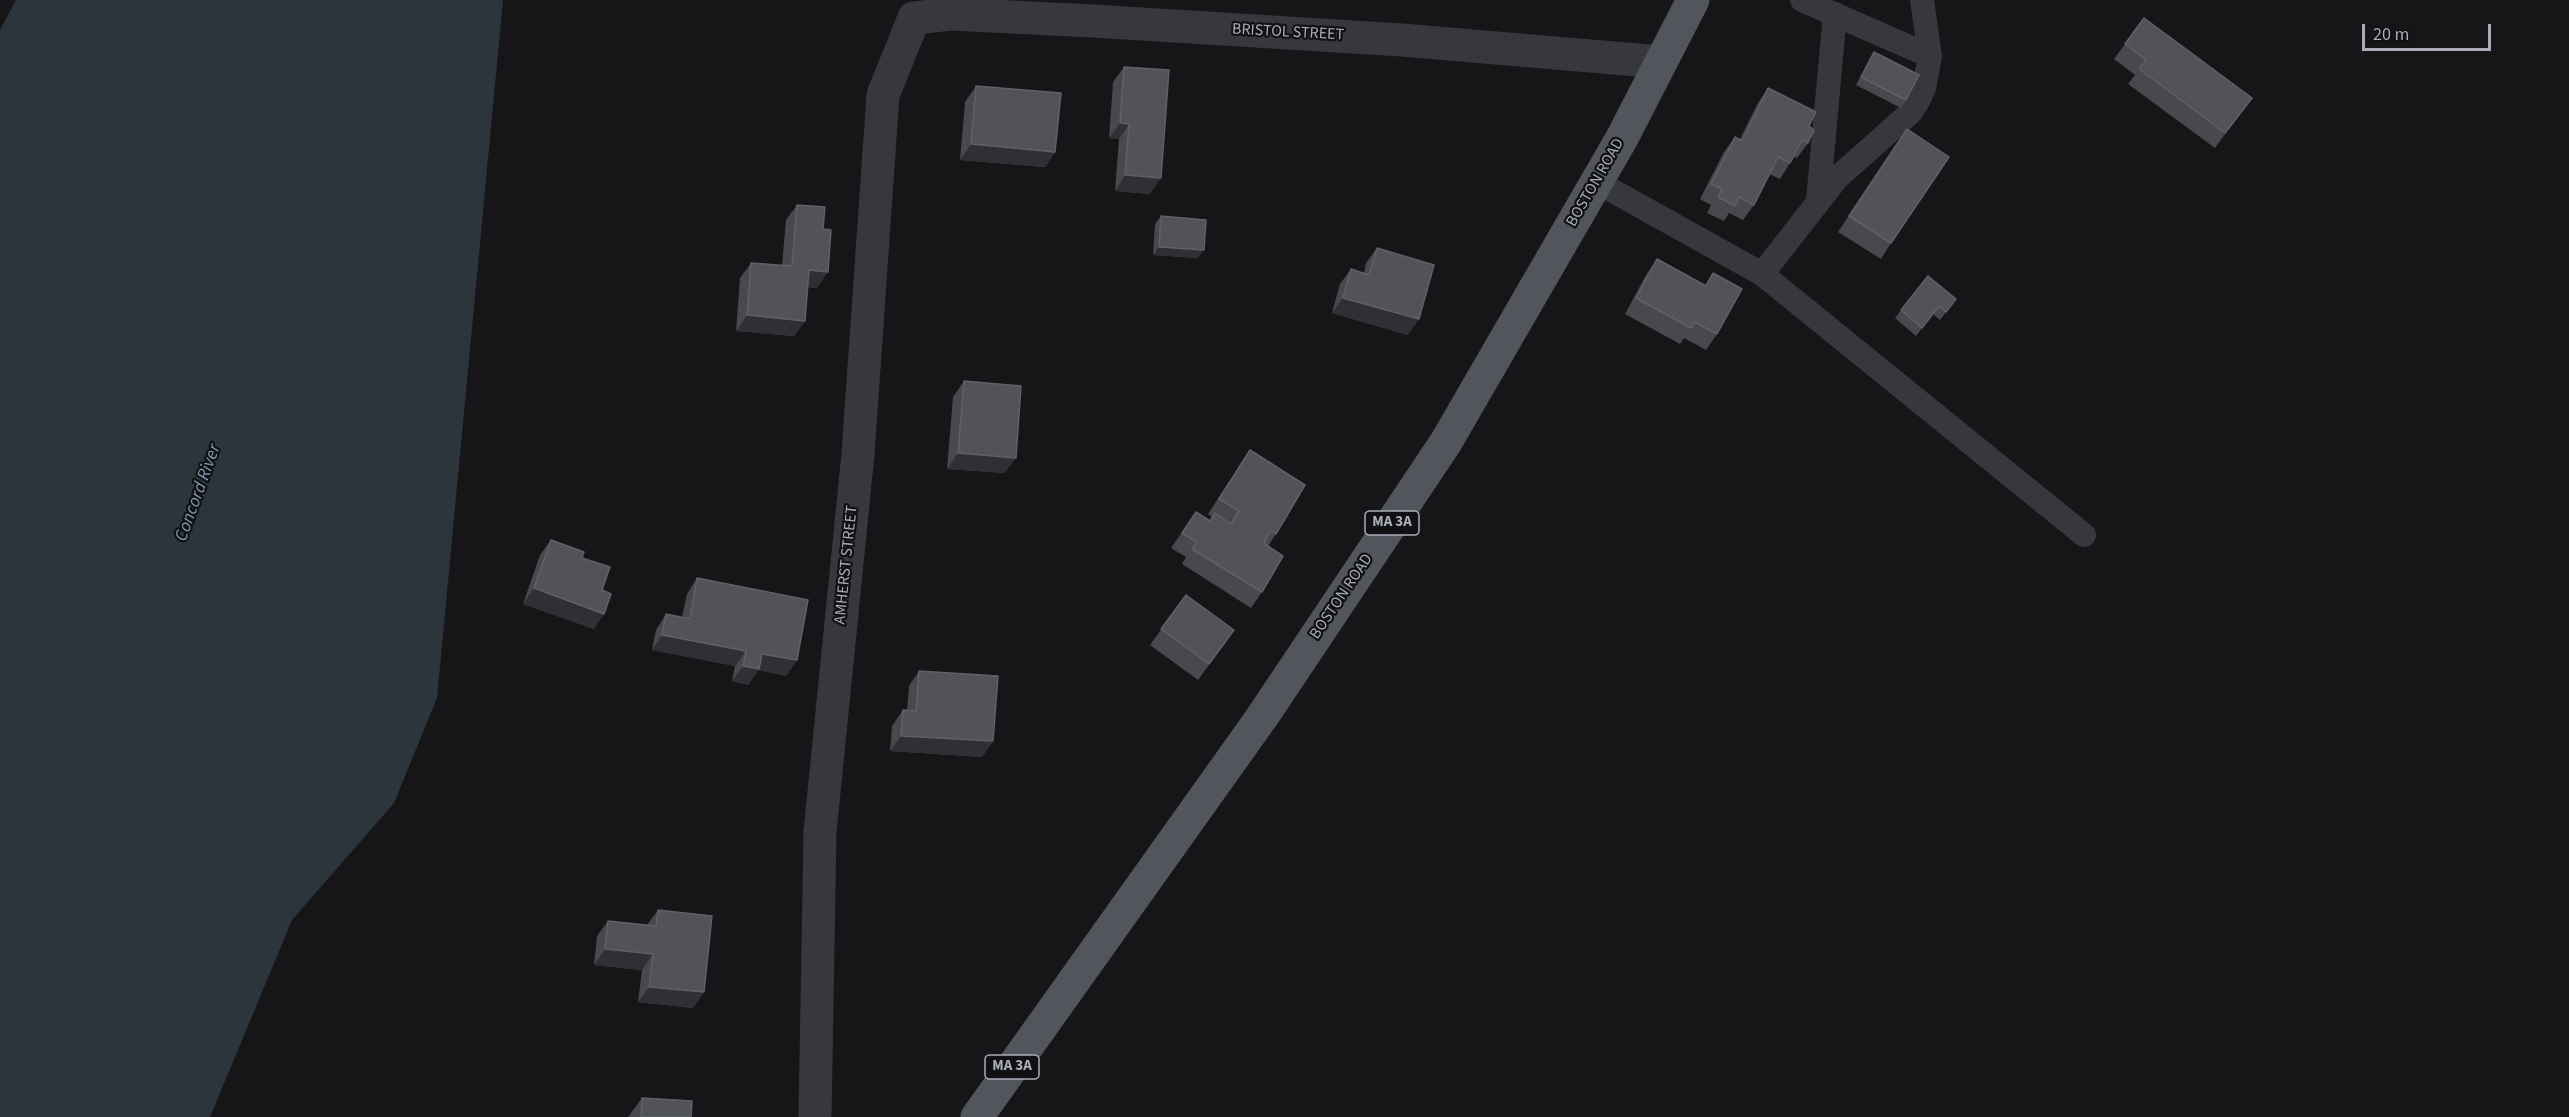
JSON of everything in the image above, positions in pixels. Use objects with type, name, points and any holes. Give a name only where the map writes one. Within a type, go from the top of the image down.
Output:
[{"type":"main road","name":"BOSTON ROAD","points":[[977,1117],[1262,717],[1446,442],[1597,182],[1693,0]]},
{"type":"street","name":"BRISTOL STREET","points":[[914,18],[951,14],[1093,21],[1402,40],[1661,62]]},
{"type":"street","name":"AMHERST STREET","points":[[815,1117],[820,832],[858,454],[883,95],[914,18]]},
{"type":"lane","points":[[1802,0],[1930,56]]},
{"type":"lane","points":[[1762,274],[1836,178],[1910,113],[1918,102],[1924,88],[1930,56],[1922,0]]},
{"type":"lane","points":[[1818,201],[1835,14]]},
{"type":"lane","points":[[1597,182],[1762,274],[2084,535]]},
{"type":"water","name":"Concord River","points":[[16,0],[503,0],[437,698],[394,803],[292,920],[210,1117],[0,1117],[0,30]]},
{"type":"building","points":[[2144,18],[2252,98],[2225,133],[2139,69],[2146,60],[2125,44]]},
{"type":"building","points":[[1874,52],[1919,75],[1906,100],[1861,77]]},
{"type":"building","points":[[1124,67],[1169,70],[1161,178],[1125,175],[1129,124],[1120,123]]},
{"type":"building","points":[[976,86],[1061,93],[1055,152],[971,144]]},
{"type":"building","points":[[1768,88],[1816,112],[1809,126],[1814,130],[1808,143],[1802,140],[1790,163],[1778,157],[1754,205],[1739,197],[1735,206],[1718,197],[1722,189],[1711,184],[1735,137],[1742,141]]},
{"type":"building","points":[[1907,129],[1949,157],[1891,243],[1849,216]]},
{"type":"building","points":[[797,205],[825,207],[823,229],[831,230],[828,272],[809,270],[805,321],[747,315],[751,263],[792,266]]},
{"type":"building","points":[[1161,216],[1206,220],[1204,250],[1159,247]]},
{"type":"building","points":[[1377,248],[1434,265],[1419,319],[1343,298],[1351,269],[1369,275]]},
{"type":"building","points":[[1657,259],[1706,286],[1713,273],[1742,289],[1717,334],[1694,322],[1691,328],[1636,298]]},
{"type":"building","points":[[1928,276],[1956,299],[1946,312],[1939,306],[1922,328],[1901,310]]},
{"type":"building","points":[[964,381],[1021,386],[1016,458],[958,453]]},
{"type":"building","points":[[1250,450],[1305,485],[1276,534],[1271,530],[1264,543],[1283,556],[1262,592],[1192,549],[1197,542],[1182,533],[1196,512],[1210,521],[1215,513],[1231,524],[1239,511],[1219,499]]},
{"type":"building","points":[[551,540],[584,552],[582,558],[610,567],[602,590],[611,594],[604,614],[534,588]]},
{"type":"building","points":[[697,578],[808,600],[797,660],[762,654],[759,669],[743,666],[746,651],[662,635],[666,614],[690,619]]},
{"type":"building","points":[[1186,595],[1234,630],[1209,664],[1161,629]]},
{"type":"building","points":[[919,671],[998,676],[993,741],[901,736],[903,710],[916,711]]},
{"type":"building","points":[[658,910],[712,916],[704,992],[649,987],[653,954],[605,949],[608,921],[656,926]]},
{"type":"building","points":[[642,1098],[692,1101],[691,1117],[641,1117]]}]
